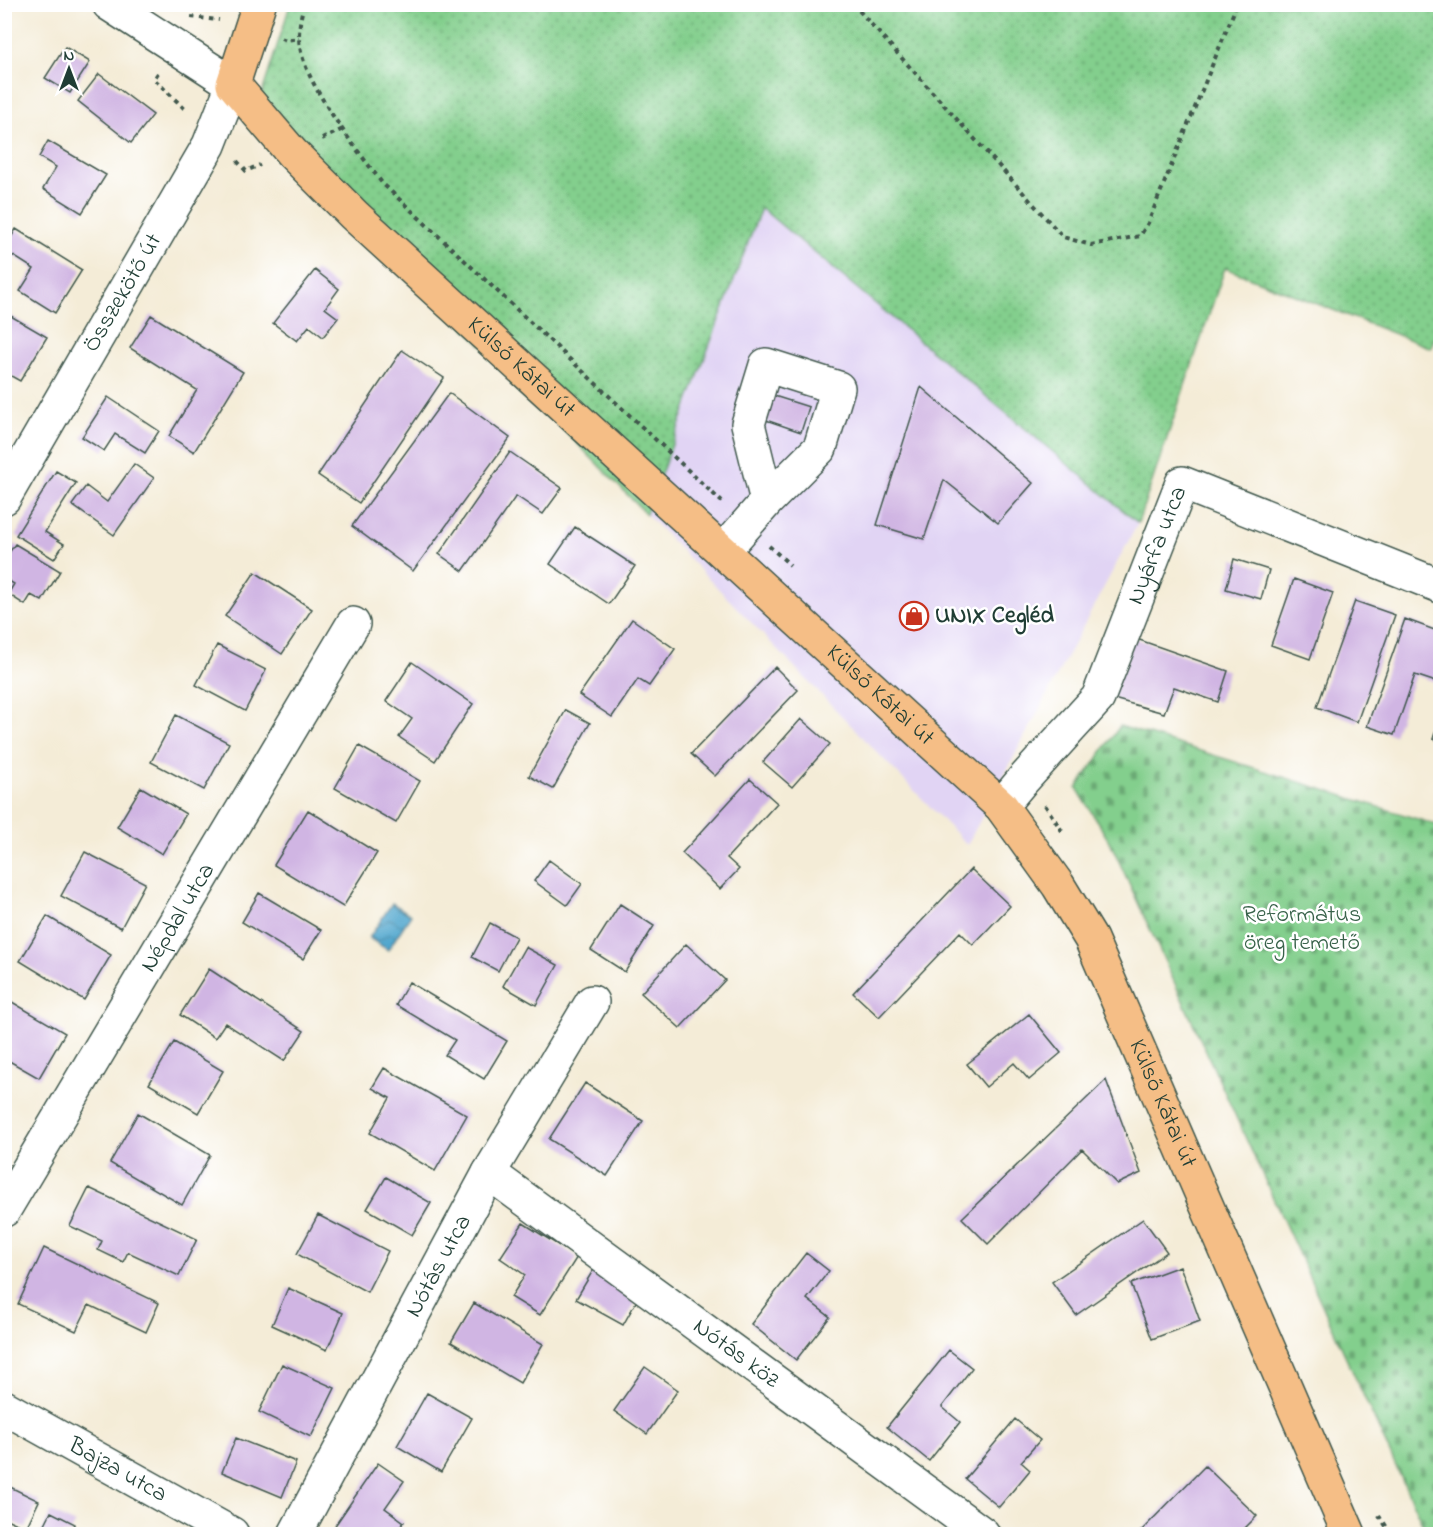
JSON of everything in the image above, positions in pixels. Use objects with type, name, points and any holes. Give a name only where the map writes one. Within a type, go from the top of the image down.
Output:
[{"type":"main road","points":[[233,84],[260,4]]},
{"type":"main road","name":"Külső Kátai út","points":[[233,84],[292,153],[354,215],[1001,806],[1058,885],[1091,939],[1349,1534]]},
{"type":"street","points":[[110,4],[233,84]]},
{"type":"street","name":"Összekötő út","points":[[4,498],[209,145],[233,84]]},
{"type":"street","name":"Nyárfa utca","points":[[1001,806],[1098,698],[1182,483],[1440,586]]},
{"type":"street","points":[[723,551],[767,501]]},
{"type":"street","name":"Népdal utca","points":[[4,1210],[353,624]]},
{"type":"street","name":"Nótás utca","points":[[295,1534],[489,1173],[592,1002]]},
{"type":"street","name":"Nótás köz","points":[[489,1173],[982,1534]]},
{"type":"street","name":"Bajza utca","points":[[4,1407],[232,1534]]},
{"type":"path","points":[[853,4],[1063,237],[1091,245],[1140,236],[1148,223],[1237,4]]},
{"type":"shaded area","points":[[761,207],[1138,523],[967,845],[646,514]]},
{"type":"green space","points":[[290,5],[1440,5],[1440,323],[1431,348],[1225,268],[1138,523],[761,208],[646,514],[457,320],[251,128]]},
{"type":"green space","name":"Református öreg temető","points":[[1120,726],[1440,826],[1440,1534],[1427,1534],[1112,846],[1077,788]]},
{"type":"water","points":[[392,903],[411,915],[388,950],[369,938]]},
{"type":"building","points":[[65,47],[90,62],[70,93],[45,78]]},
{"type":"building","points":[[99,74],[153,115],[131,143],[78,101]]},
{"type":"building","points":[[48,141],[106,175],[82,213],[43,189],[56,167],[39,157]]},
{"type":"building","points":[[16,229],[82,270],[55,313],[20,291],[34,269],[4,250]]},
{"type":"building","points":[[315,270],[339,289],[325,308],[338,318],[323,337],[309,326],[297,341],[273,323]]},
{"type":"building","points":[[4,312],[47,337],[20,381],[4,372]]},
{"type":"building","points":[[151,315],[243,372],[194,452],[169,436],[197,390],[130,348]]},
{"type":"building","points":[[402,350],[444,378],[359,503],[318,475]]},
{"type":"building","points":[[921,387],[1033,483],[998,523],[944,480],[924,539],[877,525]]},
{"type":"building","points":[[449,393],[510,438],[413,571],[352,526]]},
{"type":"building","points":[[771,395],[809,407],[801,432],[763,419]]},
{"type":"building","points":[[108,397],[159,431],[145,453],[115,434],[104,451],[82,437]]},
{"type":"building","points":[[510,452],[562,488],[543,514],[516,496],[463,571],[439,554]]},
{"type":"building","points":[[134,464],[154,478],[114,535],[72,505],[86,486],[107,502]]},
{"type":"building","points":[[56,471],[76,483],[45,532],[64,544],[54,559],[16,535]]},
{"type":"building","points":[[575,527],[635,566],[609,604],[550,564]]},
{"type":"building","points":[[15,544],[60,571],[42,601],[31,595],[25,605],[8,594],[14,584],[4,578],[4,560]]},
{"type":"building","points":[[1234,559],[1269,570],[1261,599],[1226,589]]},
{"type":"building","points":[[255,572],[312,609],[282,654],[225,616]]},
{"type":"building","points":[[1294,579],[1333,593],[1310,659],[1271,645]]},
{"type":"building","points":[[1355,601],[1395,615],[1357,722],[1317,707]]},
{"type":"building","points":[[632,619],[675,649],[649,686],[638,679],[612,717],[579,695]]},
{"type":"building","points":[[1405,619],[1440,632],[1440,669],[1436,682],[1415,675],[1394,735],[1367,726]]},
{"type":"building","points":[[1131,637],[1228,671],[1218,702],[1174,687],[1164,713],[1110,698]]},
{"type":"building","points":[[217,645],[266,670],[245,711],[196,685]]},
{"type":"building","points":[[412,662],[473,704],[435,761],[399,737],[412,719],[386,701]]},
{"type":"building","points":[[775,667],[798,690],[715,776],[691,754]]},
{"type":"building","points":[[566,710],[590,723],[553,789],[529,776]]},
{"type":"building","points":[[176,715],[229,743],[204,790],[151,762]]},
{"type":"building","points":[[1440,717],[1440,741],[1433,739]]},
{"type":"building","points":[[801,719],[830,744],[792,787],[763,762]]},
{"type":"building","points":[[359,746],[420,781],[396,823],[335,788]]},
{"type":"building","points":[[750,779],[777,803],[727,858],[739,869],[720,889],[682,853]]},
{"type":"building","points":[[141,787],[186,814],[162,854],[117,827]]},
{"type":"building","points":[[308,810],[377,853],[343,907],[274,865]]},
{"type":"building","points":[[85,852],[145,883],[121,928],[61,896]]},
{"type":"building","points":[[549,860],[582,884],[567,905],[534,881]]},
{"type":"building","points":[[971,869],[1010,906],[973,945],[960,932],[879,1017],[853,993]]},
{"type":"building","points":[[259,893],[321,930],[303,959],[242,922]]},
{"type":"building","points":[[620,904],[654,926],[625,972],[591,950]]},
{"type":"building","points":[[47,916],[111,955],[84,1000],[20,961]]},
{"type":"building","points":[[490,923],[516,937],[498,971],[472,957]]},
{"type":"building","points":[[686,944],[725,980],[680,1028],[641,993]]},
{"type":"building","points":[[525,947],[558,965],[536,1005],[503,986]]},
{"type":"building","points":[[209,969],[304,1031],[284,1061],[225,1023],[215,1038],[180,1015]]},
{"type":"building","points":[[409,982],[507,1041],[484,1079],[445,1055],[455,1040],[396,1005]]},
{"type":"building","points":[[12,1002],[65,1033],[39,1078],[4,1058],[4,1015]]},
{"type":"building","points":[[1029,1014],[1061,1053],[1029,1080],[1014,1063],[986,1087],[967,1064]]},
{"type":"building","points":[[174,1042],[223,1071],[198,1113],[149,1084]]},
{"type":"building","points":[[384,1068],[467,1115],[435,1171],[370,1133],[390,1098],[372,1088]]},
{"type":"building","points":[[1106,1080],[1141,1173],[1117,1184],[1082,1149],[988,1244],[962,1218]]},
{"type":"building","points":[[585,1083],[643,1121],[607,1176],[549,1139]]},
{"type":"building","points":[[138,1113],[210,1155],[182,1205],[110,1163]]},
{"type":"building","points":[[386,1177],[431,1203],[412,1235],[367,1209]]},
{"type":"building","points":[[89,1188],[197,1239],[179,1276],[128,1252],[123,1262],[98,1250],[102,1241],[70,1226]]},
{"type":"building","points":[[318,1215],[388,1251],[367,1292],[297,1254]]},
{"type":"building","points":[[1143,1219],[1167,1252],[1076,1315],[1052,1282]]},
{"type":"building","points":[[523,1223],[577,1257],[540,1315],[511,1297],[525,1275],[500,1258]]},
{"type":"building","points":[[44,1248],[159,1303],[146,1332],[89,1305],[76,1331],[18,1304]]},
{"type":"building","points":[[806,1253],[829,1271],[807,1299],[830,1317],[796,1360],[751,1324]]},
{"type":"building","points":[[1180,1266],[1200,1321],[1152,1339],[1131,1284]]},
{"type":"building","points":[[595,1267],[641,1293],[623,1325],[576,1299]]},
{"type":"building","points":[[288,1288],[343,1313],[327,1350],[272,1325]]},
{"type":"building","points":[[474,1303],[543,1344],[520,1383],[451,1342]]},
{"type":"building","points":[[949,1350],[972,1368],[942,1407],[960,1422],[929,1461],[887,1427]]},
{"type":"building","points":[[282,1364],[335,1388],[311,1437],[259,1412]]},
{"type":"building","points":[[645,1367],[678,1390],[647,1434],[614,1411]]},
{"type":"building","points":[[427,1393],[472,1418],[441,1472],[397,1446]]},
{"type":"building","points":[[1015,1419],[1040,1440],[1021,1462],[1030,1470],[999,1507],[965,1479]]},
{"type":"building","points":[[236,1438],[296,1462],[282,1497],[222,1472]]},
{"type":"building","points":[[378,1463],[404,1481],[385,1508],[404,1522],[395,1534],[345,1534],[334,1527]]},
{"type":"building","points":[[1205,1466],[1257,1516],[1239,1534],[1138,1534]]},
{"type":"building","points":[[4,1484],[39,1501],[26,1528],[4,1518]]},
{"type":"building","points":[[51,1512],[75,1524],[70,1534],[40,1534]]},
{"type":"place","name":"UNIX Cegléd","points":[[914,616]]}]
